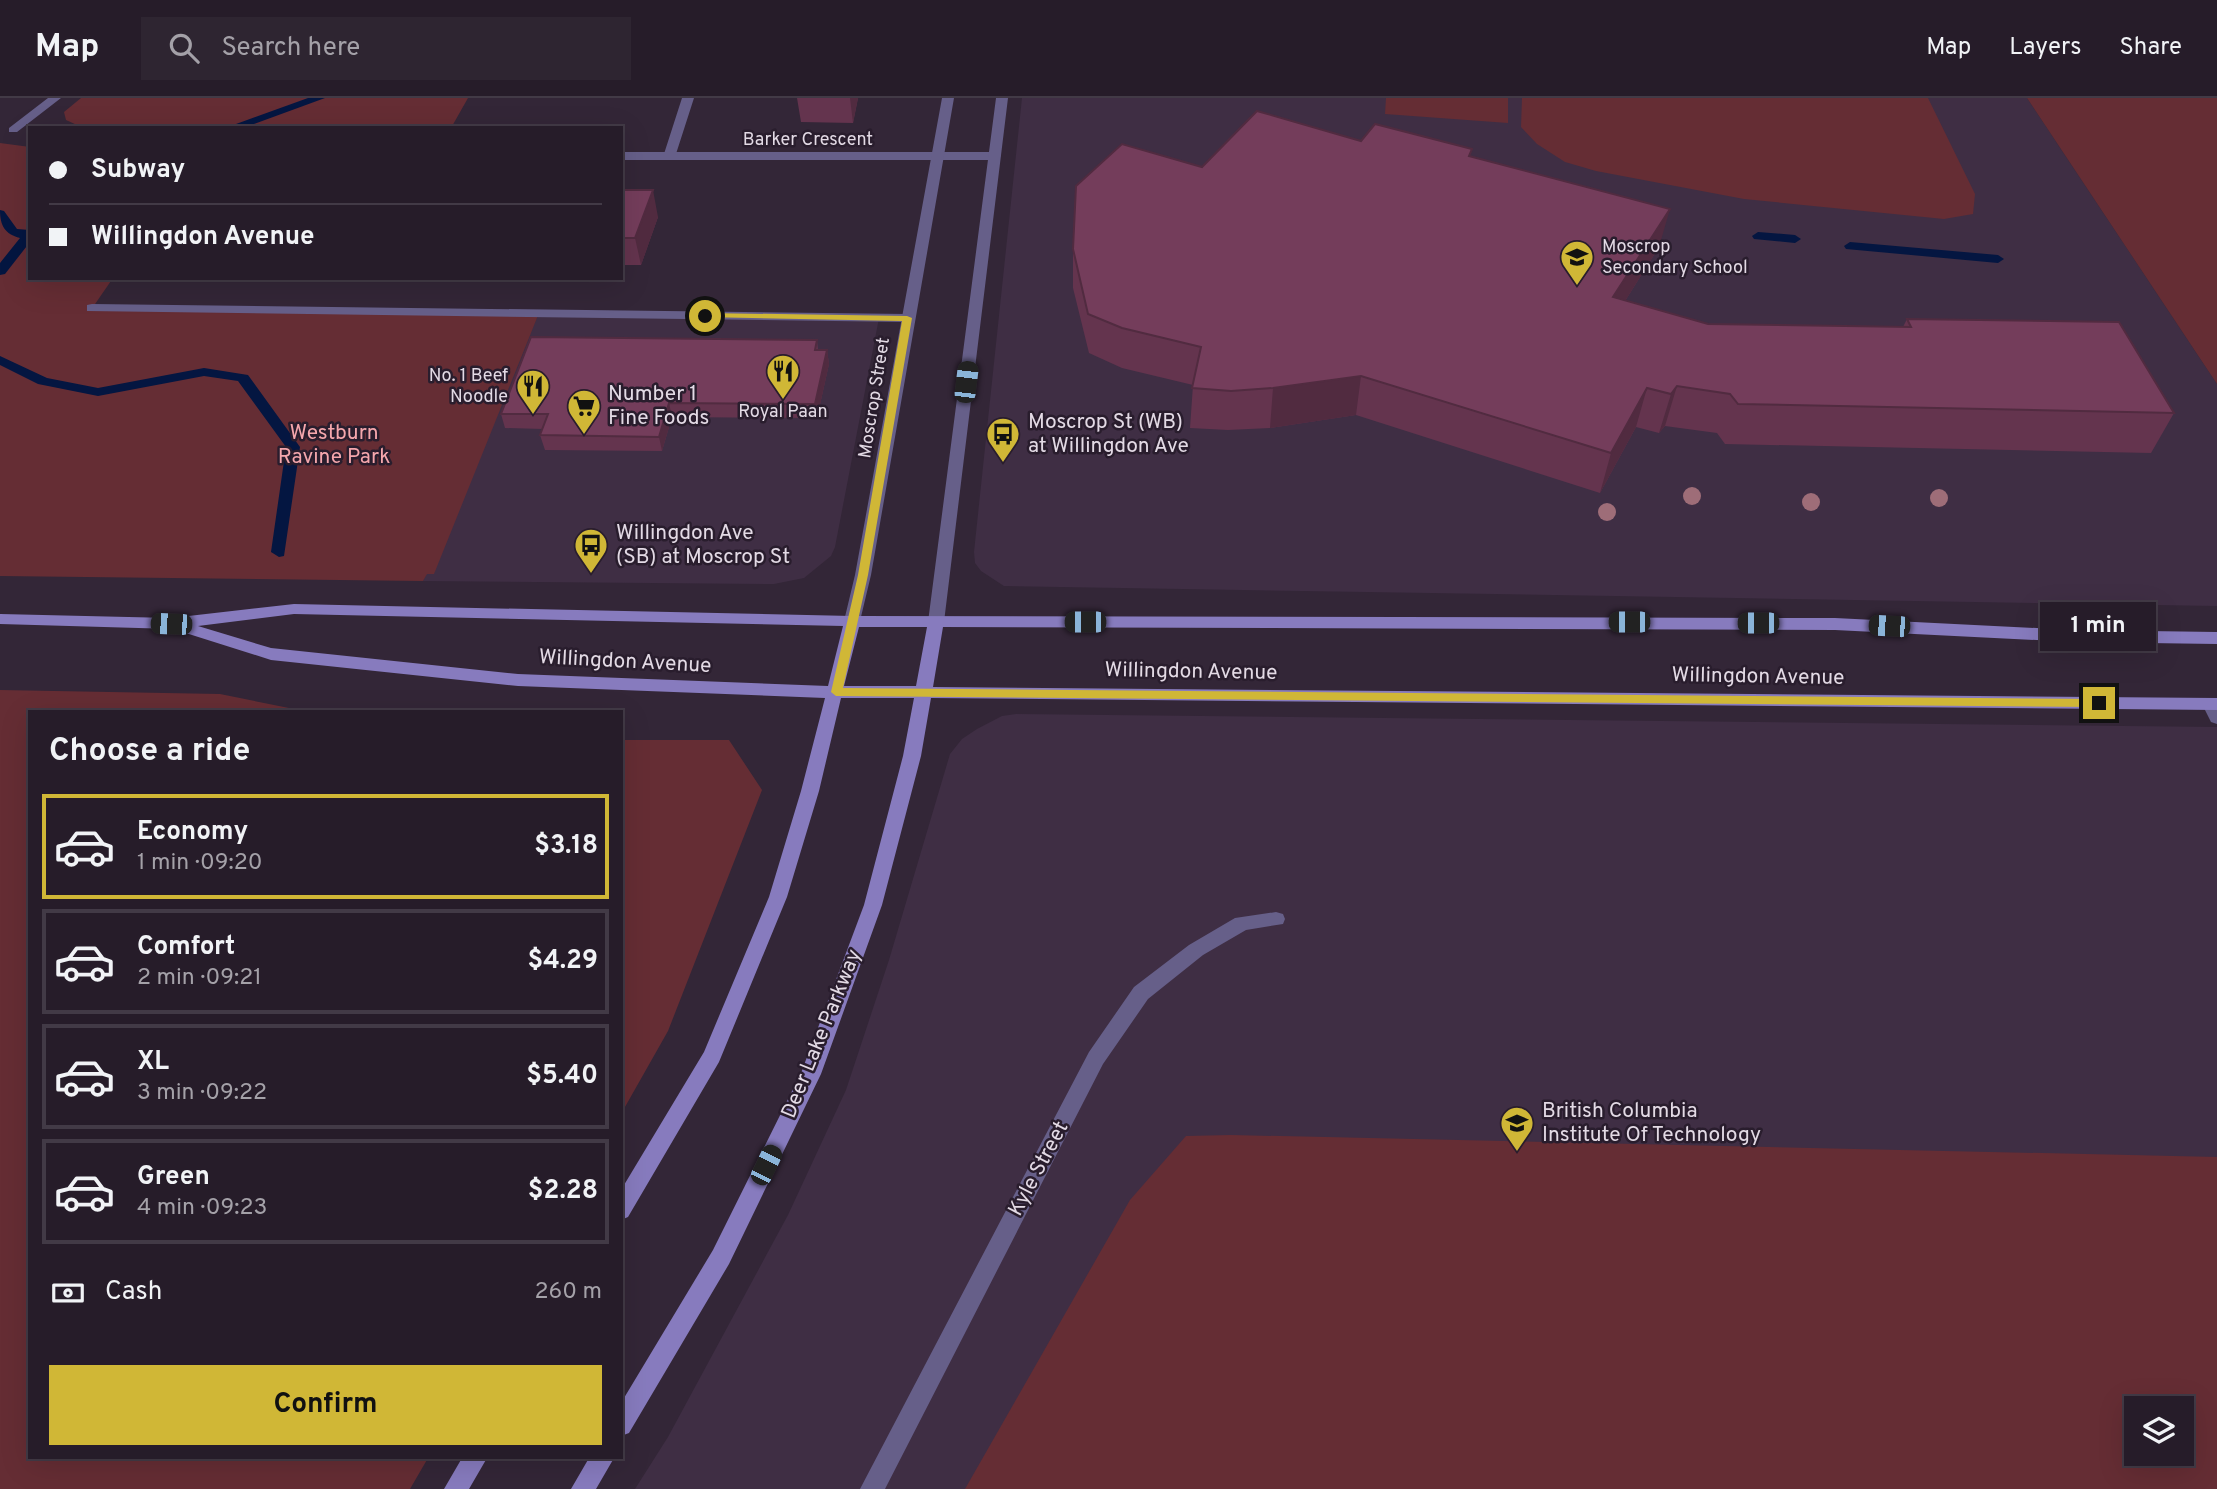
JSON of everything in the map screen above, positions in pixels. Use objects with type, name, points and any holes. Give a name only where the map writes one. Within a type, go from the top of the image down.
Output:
[{"type":"main road","name":"Willingdon Avenue","points":[[0,619],[171,624],[294,609],[936,622],[1835,624],[2076,636],[2217,638]]},
{"type":"main road","points":[[623,1207],[712,1056],[778,897],[836,692],[852,621]]},
{"type":"main road","name":"Deer Lake Parkway","points":[[623,1422],[721,1257],[811,1073],[873,905],[912,756],[936,622]]},
{"type":"main road","name":"Willingdon Avenue","points":[[171,624],[271,654],[518,680],[761,691],[2215,709]]},
{"type":"main road","points":[[456,1489],[474,1459]]},
{"type":"main road","points":[[583,1489],[601,1459]]},
{"type":"street","points":[[6,129],[55,98]]},
{"type":"street","points":[[669,157],[688,98]]},
{"type":"street","name":"Moscrop Street","points":[[852,621],[890,431],[907,318],[948,98]]},
{"type":"street","points":[[936,622],[1002,98]]},
{"type":"street","points":[[6,129],[28,133]]},
{"type":"street","name":"Barker Crescent","points":[[623,156],[995,156]]},
{"type":"street","points":[[92,308],[907,318]]},
{"type":"street","name":"Kyle Street","points":[[872,1489],[1096,1058],[1141,993],[1196,950],[1242,923],[1276,919]]},
{"type":"shaded area","name":"Moscrop Secondary School","points":[[1022,98],[2027,98],[2217,384],[2217,606],[1004,586],[981,571],[975,563],[974,552]]},
{"type":"shaded area","points":[[539,313],[879,318],[835,547],[831,556],[804,578],[774,584],[423,581]]},
{"type":"shaded area","name":"British Columbia Institute Of Technology","points":[[1016,714],[2217,727],[2217,1489],[635,1489],[668,1437],[788,1215],[846,1090],[889,960],[950,754],[962,739],[1002,716]]},
{"type":"green space","points":[[81,98],[468,98],[452,126],[86,126],[66,120],[64,112]]},
{"type":"green space","points":[[1386,98],[1508,98],[1508,123],[1385,114]]},
{"type":"green space","points":[[1522,98],[1928,98],[1975,194],[1973,214],[1944,219],[1744,199],[1596,171],[1565,162],[1537,144],[1521,127]]},
{"type":"green space","points":[[2027,98],[2217,98],[2217,384]]},
{"type":"green space","name":"Westburn Ravine Park","points":[[0,143],[28,147],[28,280],[112,280],[93,307],[539,313],[434,574],[427,574],[423,581],[0,576]]},
{"type":"green space","points":[[0,690],[220,694],[299,710],[28,710],[28,1459],[427,1459],[410,1489],[0,1489]]},
{"type":"green space","points":[[623,740],[729,740],[762,790],[668,1031],[623,1110]]},
{"type":"green space","points":[[1186,1136],[2217,1157],[2217,1489],[965,1489],[1130,1200]]},
{"type":"building","points":[[1257,111],[1361,141],[1375,124],[1472,149],[1469,156],[1670,209],[1613,297],[1708,324],[1911,327],[1907,319],[2119,322],[2174,413],[1738,404],[1730,394],[1677,386],[1671,394],[1647,388],[1611,453],[1361,376],[1231,391],[1192,388],[1201,347],[1122,328],[1088,314],[1073,249],[1076,186],[1122,144],[1202,167]]},
{"type":"building","points":[[623,190],[653,190],[635,238],[623,238]]},
{"type":"building","points":[[531,337],[817,340],[815,350],[827,350],[815,404],[669,403],[659,437],[540,435],[548,414],[501,414]]},
{"type":"waterway","points":[[237,126],[319,98]]},
{"type":"waterway","points":[[0,214],[13,232],[28,236]]},
{"type":"waterway","points":[[0,271],[28,236]]},
{"type":"waterway","points":[[1758,236],[1795,239]]},
{"type":"waterway","points":[[1850,246],[1998,259]]},
{"type":"waterway","points":[[0,360],[43,381],[98,392],[204,372],[243,378],[293,447],[279,552]]},
{"type":"place","name":"Moscrop Secondary School","points":[[1577,287]]},
{"type":"place","name":"Royal Paan","points":[[783,401]]},
{"type":"place","name":"No. 1 Beef Noodle","points":[[533,416]]},
{"type":"place","name":"Number 1 Fine Foods","points":[[584,436]]},
{"type":"place","name":"Moscrop St (WB) at Willingdon Ave","points":[[1003,464]]},
{"type":"place","name":"Willingdon Ave (SB) at Moscrop St","points":[[591,575]]},
{"type":"place","name":"British Columbia Institute Of Technology","points":[[1517,1153]]},
{"type":"route","points":[[705,316],[907,318],[890,431],[863,575],[836,692],[2099,703]]}]
